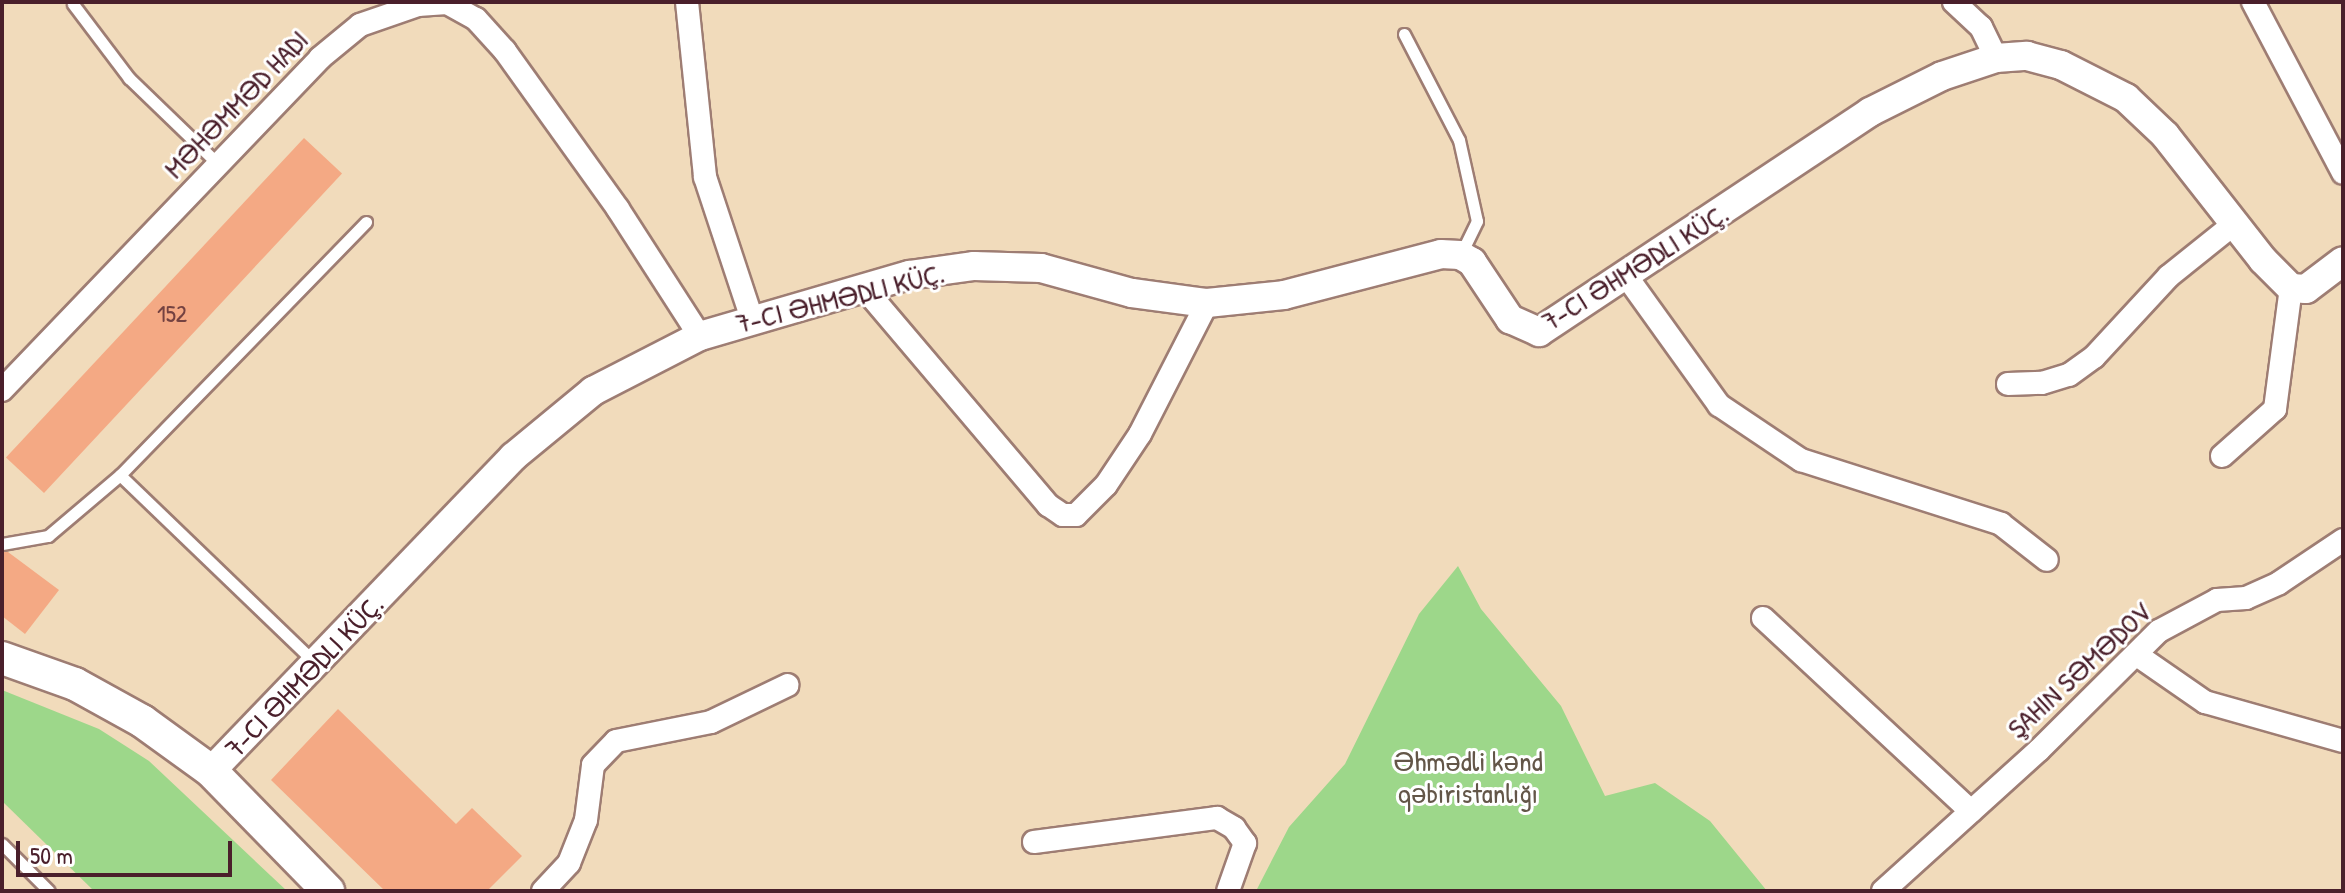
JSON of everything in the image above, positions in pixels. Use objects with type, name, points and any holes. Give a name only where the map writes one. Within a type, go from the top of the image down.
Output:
[{"type":"main road","points":[[2,658],[75,684],[142,721],[211,771],[328,891]]},
{"type":"street","points":[[687,2],[705,177],[752,319]]},
{"type":"street","points":[[1954,2],[1981,27],[1996,58]]},
{"type":"street","points":[[2253,2],[2343,173]]},
{"type":"street","name":"MƏHƏMMƏD HADI","points":[[2,390],[320,58],[360,25],[418,5],[447,3],[476,19],[505,51],[618,209],[700,336]]},
{"type":"street","name":"7-CI ƏHMƏDLI KÜÇ.","points":[[211,771],[318,665],[513,457],[593,391],[700,336],[864,288],[974,266],[1041,268],[1132,293],[1207,303],[1284,295],[1441,254],[1460,255],[1472,262],[1510,319],[1539,332],[1627,277],[1870,112],[1942,76],[1996,58],[2027,56],[2061,65],[2126,98],[2165,135],[2234,224],[2291,288]]},
{"type":"street","points":[[2008,384],[2042,383],[2069,375],[2094,357],[2169,276],[2234,224]]},
{"type":"street","points":[[2222,456],[2275,409],[2291,288],[2306,289],[2343,261]]},
{"type":"street","points":[[1627,277],[1719,405],[1801,460],[2001,524],[2047,560]]},
{"type":"street","points":[[864,288],[1048,505],[1063,515],[1076,515],[1106,485],[1140,434],[1207,303]]},
{"type":"street","name":"ŞAHIN SƏMƏDOV","points":[[1883,891],[2159,631],[2190,612],[2279,583],[2343,540]]},
{"type":"street","points":[[1763,618],[1971,811]]},
{"type":"street","points":[[2137,655],[2205,702],[2343,741]]},
{"type":"street","points":[[543,891],[569,863],[586,820],[593,765],[616,741],[711,722],[788,685]]},
{"type":"street","points":[[1034,842],[1217,818],[1234,828],[1245,843],[1228,891]]},
{"type":"lane","points":[[73,4],[129,78],[218,164]]},
{"type":"lane","points":[[1404,34],[1459,140],[1477,221],[1460,255]]},
{"type":"lane","points":[[2,544],[48,536],[120,475],[366,222]]},
{"type":"lane","points":[[120,475],[318,665]]},
{"type":"lane","points":[[2,844],[49,891]]},
{"type":"green space","name":"Əhmədli kənd qəbiristanlığı","points":[[1458,566],[1481,609],[1561,706],[1605,796],[1655,783],[1710,821],[1767,891],[1256,891],[1289,827],[1345,764],[1419,614]]},
{"type":"green space","points":[[2,690],[99,729],[149,761],[287,891],[94,891],[2,801]]},
{"type":"building","points":[[304,138],[342,173],[44,493],[6,458]]},
{"type":"building","points":[[2,552],[8,552],[59,590],[25,634],[2,616]]},
{"type":"building","points":[[338,709],[456,824],[472,808],[522,856],[487,891],[385,891],[271,780]]}]
